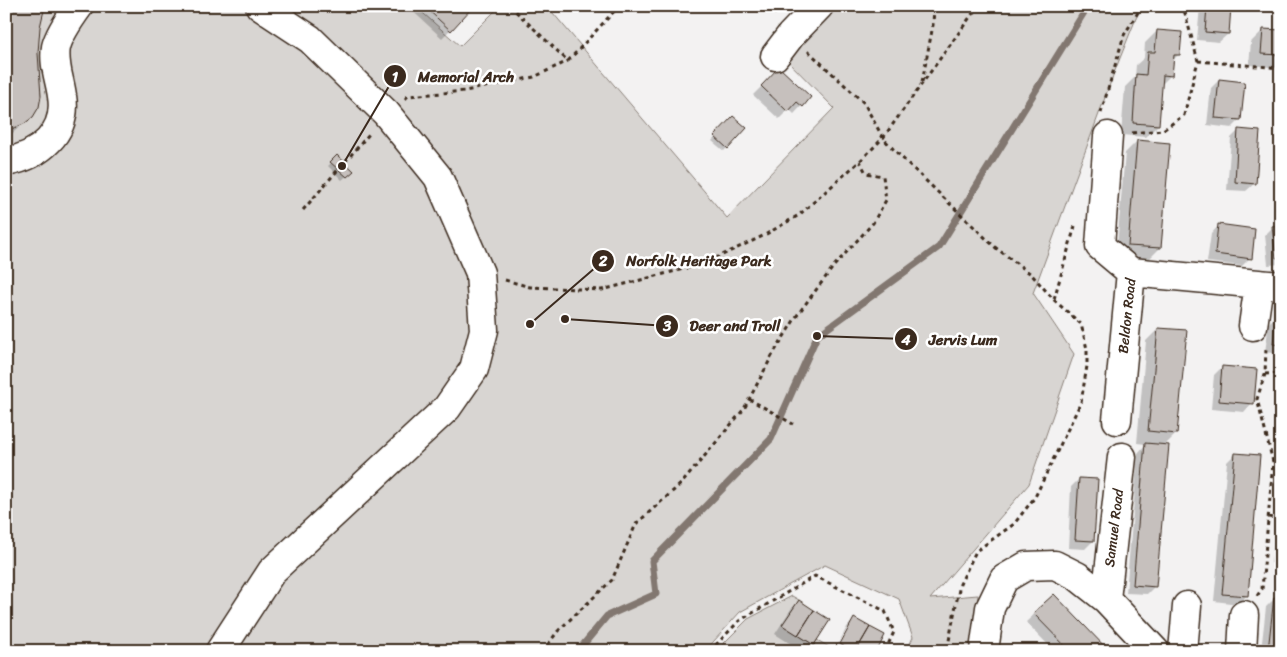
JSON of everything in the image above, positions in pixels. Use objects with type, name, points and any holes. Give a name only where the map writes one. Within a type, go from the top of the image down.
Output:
[{"type":"street","points":[[6,162],[18,160],[46,146],[57,131],[63,113],[62,97],[56,72],[56,46],[79,6]]},
{"type":"street","points":[[220,651],[272,571],[446,408],[474,369],[484,330],[480,273],[438,177],[386,113],[310,39],[260,6]]},
{"type":"street","points":[[783,46],[819,6]]},
{"type":"street","points":[[1108,136],[1100,246],[1132,272]]},
{"type":"street","name":"Beldon Road","points":[[1117,420],[1132,272],[1270,285]]},
{"type":"street","points":[[1253,326],[1270,285]]},
{"type":"street","name":"Samuel Road","points":[[1106,599],[1122,457]]},
{"type":"street","points":[[984,651],[990,608],[1004,579],[1026,566],[1056,565],[1077,576],[1106,599],[1155,651]]},
{"type":"street","points":[[1183,651],[1187,606]]},
{"type":"street","points":[[1242,651],[1244,615]]},
{"type":"path","points":[[510,6],[568,61]]},
{"type":"path","points":[[303,210],[386,113],[408,96],[465,91],[534,77],[568,61],[619,6]]},
{"type":"path","points":[[770,6],[783,46],[864,103],[883,138],[895,152],[996,248],[1031,274],[1054,300],[1081,324],[1087,349],[1087,366],[1082,402],[1035,498],[1014,524],[976,551],[960,584],[947,651]]},
{"type":"path","points":[[922,84],[933,25],[934,6]]},
{"type":"path","points":[[480,273],[530,287],[602,290],[703,264],[763,236],[799,215],[883,138],[978,6]]},
{"type":"path","points":[[1108,136],[1163,130],[1184,115],[1198,60],[1183,6]]},
{"type":"path","points":[[1198,60],[1281,68]]},
{"type":"path","points":[[543,651],[558,631],[612,580],[636,524],[682,483],[734,421],[749,399],[773,354],[798,314],[834,266],[872,223],[886,200],[883,176],[866,173],[860,161]]},
{"type":"path","points":[[1244,615],[1262,589],[1274,462],[1257,399],[1265,374],[1266,331],[1253,326]]},
{"type":"path","points":[[1265,374],[1281,373]]},
{"type":"path","points":[[749,399],[793,424]]},
{"type":"path","points":[[1268,517],[1281,519]]},
{"type":"path","points":[[710,651],[739,621],[815,576],[885,611],[894,632],[884,651]]},
{"type":"shaded area","points":[[6,6],[415,6],[460,46],[500,6],[547,6],[727,218],[834,108],[782,55],[828,6],[1141,6],[1114,73],[1033,293],[1074,354],[1029,484],[930,599],[978,595],[972,651],[907,651],[913,637],[899,599],[825,565],[740,612],[705,651],[6,651]]},
{"type":"shaded area","points":[[792,596],[799,600],[783,625],[814,645],[817,640],[836,651],[716,651],[748,619]]},
{"type":"building","points":[[6,6],[45,6],[40,27],[38,53],[41,96],[39,107],[33,117],[24,124],[6,129]]},
{"type":"building","points":[[424,6],[469,6],[471,9],[451,31]]},
{"type":"building","points":[[1207,6],[1231,6],[1229,34],[1205,32]]},
{"type":"building","points":[[1263,29],[1281,30],[1281,55],[1261,54]]},
{"type":"building","points":[[1157,30],[1182,32],[1180,55],[1174,55],[1172,76],[1163,75],[1159,125],[1133,123],[1136,74],[1146,75],[1148,52],[1155,52]]},
{"type":"building","points":[[779,67],[811,97],[803,107],[797,102],[788,112],[761,86]]},
{"type":"building","points":[[1219,79],[1245,82],[1241,120],[1215,118]]},
{"type":"building","points":[[733,116],[747,128],[728,149],[714,136]]},
{"type":"building","points":[[1238,129],[1260,131],[1256,184],[1235,182]]},
{"type":"building","points":[[1137,140],[1170,143],[1161,248],[1128,246]]},
{"type":"building","points":[[337,155],[354,171],[347,177],[330,162]]},
{"type":"building","points":[[1218,224],[1255,229],[1252,259],[1215,254]]},
{"type":"building","points":[[1281,225],[1281,257],[1276,258],[1272,226]]},
{"type":"building","points":[[1276,314],[1281,314],[1281,345],[1273,344]]},
{"type":"building","points":[[1158,328],[1187,330],[1177,434],[1148,431]]},
{"type":"building","points":[[1222,366],[1257,369],[1254,404],[1219,401]]},
{"type":"building","points":[[1145,443],[1169,445],[1156,587],[1133,585]]},
{"type":"building","points":[[1235,453],[1260,455],[1248,596],[1222,594]]},
{"type":"building","points":[[1079,478],[1098,479],[1094,541],[1075,540]]},
{"type":"building","points":[[1054,594],[1109,651],[1070,651],[1033,613]]},
{"type":"building","points":[[1274,597],[1281,598],[1281,651],[1268,651]]},
{"type":"building","points":[[799,600],[814,610],[798,635],[782,625]]},
{"type":"building","points":[[814,610],[830,620],[814,645],[798,635]]},
{"type":"building","points":[[854,618],[870,627],[856,651],[840,644]]},
{"type":"building","points":[[870,627],[885,635],[877,651],[856,651]]},
{"type":"waterway","points":[[578,651],[607,616],[656,594],[652,561],[771,439],[817,336],[939,247],[1088,6]]},
{"type":"place","name":"Memorial Arch","points":[[342,166]]},
{"type":"place","name":"Deer and Troll","points":[[565,319]]},
{"type":"place","name":"Norfolk Heritage Park","points":[[530,324]]},
{"type":"place","name":"Jervis Lum","points":[[817,336]]}]
